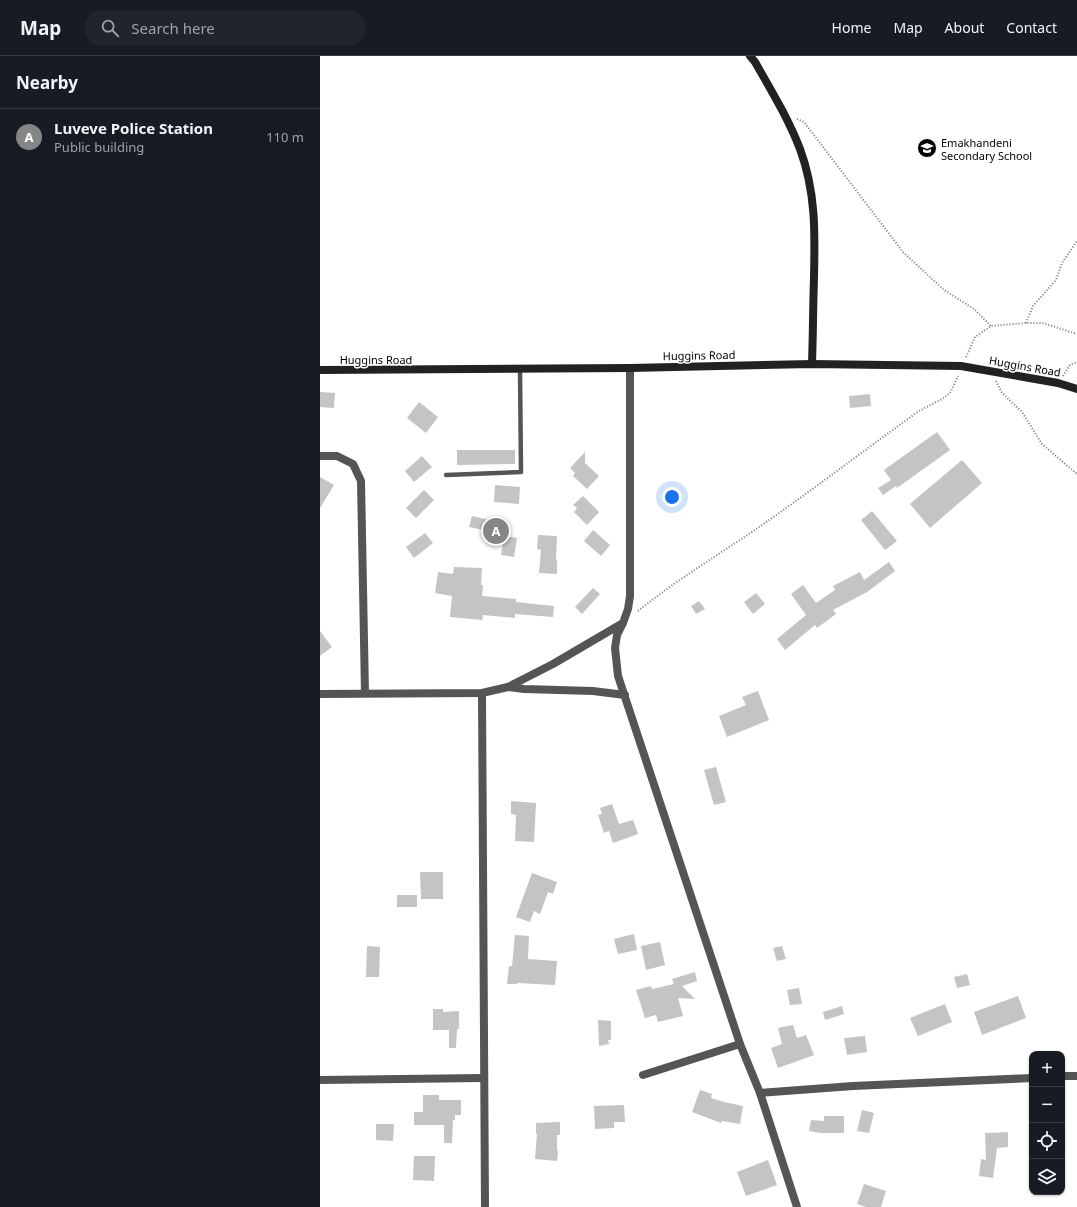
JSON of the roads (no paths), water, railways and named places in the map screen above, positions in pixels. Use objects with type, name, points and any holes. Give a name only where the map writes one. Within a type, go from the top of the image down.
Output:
[{"type":"street","points":[[750,56],[784,111],[800,149],[807,172],[813,204],[815,229],[812,364]]},
{"type":"street","name":"Huggins Road","points":[[320,370],[630,368],[812,364],[961,366],[1058,383],[1077,389]]},
{"type":"street","points":[[630,368],[630,596],[628,609],[617,636],[615,648],[618,676],[740,1044],[760,1093],[797,1207]]},
{"type":"street","points":[[320,456],[337,456],[353,464],[361,481],[365,693]]},
{"type":"street","points":[[320,694],[482,693],[508,687],[554,664],[623,623]]},
{"type":"street","points":[[508,687],[625,695]]},
{"type":"street","points":[[482,693],[485,1207]]},
{"type":"street","points":[[643,1075],[740,1044]]},
{"type":"street","points":[[1065,1076],[1077,1076]]},
{"type":"street","points":[[320,1080],[484,1078]]},
{"type":"street","points":[[760,1093],[854,1086],[1029,1078]]},
{"type":"lane","points":[[446,475],[521,472],[520,368]]},
{"type":"place","name":"Emakhandeni Secondary School","points":[[927,148]]},
{"type":"place","name":"Luveve Police Station","points":[[496,531]]}]
